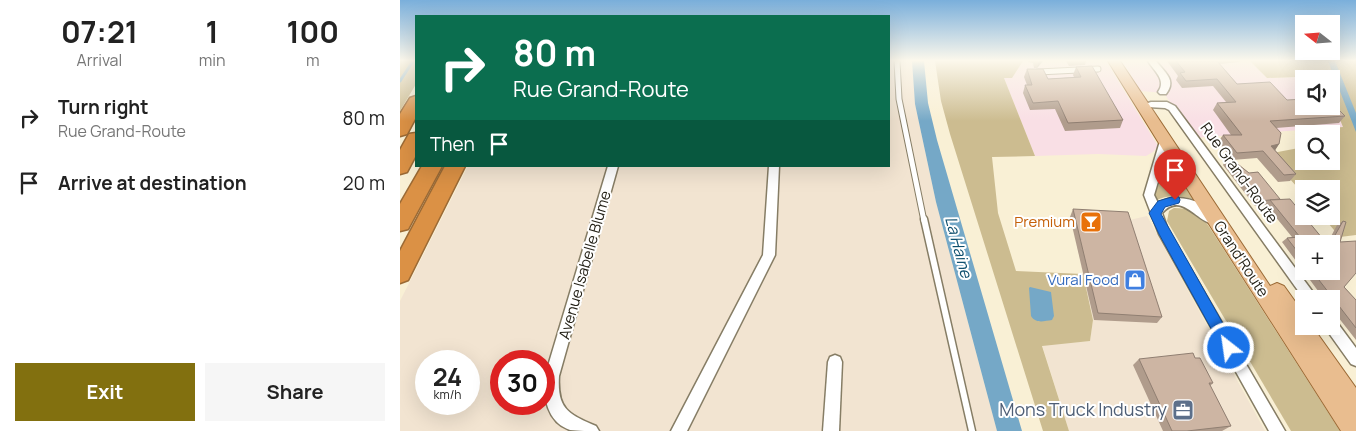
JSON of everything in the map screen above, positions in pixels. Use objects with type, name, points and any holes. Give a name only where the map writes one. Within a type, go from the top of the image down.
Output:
[{"type":"highway","points":[[400,130],[415,104]]},
{"type":"highway","points":[[400,168],[415,141]]},
{"type":"highway","points":[[400,223],[431,167]]},
{"type":"highway","points":[[400,272],[454,167]]},
{"type":"main road","name":"Grand'Route","points":[[1118,81],[1165,142],[1355,431]]},
{"type":"main road","name":"Grand'Route","points":[[1141,81],[1157,98],[1356,407]]},
{"type":"street","points":[[1157,98],[1167,87],[1166,81]]},
{"type":"street","name":"Rue Grand-Route","points":[[1157,98],[1172,108],[1305,290]]},
{"type":"street","points":[[1165,142],[1149,196],[1155,213],[1277,431]]},
{"type":"street","name":"Avenue Isabelle Blume","points":[[590,431],[562,418],[554,404],[551,387],[552,376],[613,167]]},
{"type":"street","points":[[679,431],[769,255],[774,167]]},
{"type":"street","points":[[1155,213],[1162,204],[1175,200],[1188,203],[1200,210],[1220,227]]},
{"type":"street","points":[[1338,335],[1356,359]]},
{"type":"street","points":[[831,431],[835,362]]},
{"type":"lane","points":[[898,81],[899,99],[907,144],[972,431]]},
{"type":"shaded area","points":[[400,81],[415,81],[415,86],[400,111]]},
{"type":"shaded area","points":[[890,81],[913,81],[915,104],[936,202],[997,431],[400,431],[400,301],[467,167],[890,167]]},
{"type":"shaded area","points":[[938,81],[1005,81],[1035,156],[992,157],[998,213],[1016,271],[1083,274],[1093,320],[1090,341],[1042,346],[1069,431],[1043,431],[941,101]]},
{"type":"shaded area","points":[[1005,81],[1118,81],[1158,146],[1146,156],[1098,154],[1035,156]]},
{"type":"shaded area","points":[[1135,81],[1295,81],[1295,115],[1338,115],[1343,127],[1340,127],[1340,125],[1295,125],[1295,131],[1193,138],[1164,93],[1141,91]]},
{"type":"shaded area","points":[[1340,81],[1356,81],[1356,235],[1340,237],[1330,225],[1340,225],[1340,180],[1295,180],[1295,185],[1268,154],[1295,149],[1295,170],[1340,170],[1340,127],[1343,127],[1338,115],[1340,115]]},
{"type":"shaded area","points":[[1167,162],[1170,162],[1193,199],[1174,196],[1164,197],[1155,201],[1155,194]]},
{"type":"shaded area","points":[[1174,208],[1194,212],[1208,225],[1340,431],[1291,431],[1167,221],[1169,211]]},
{"type":"shaded area","points":[[1147,216],[1265,431],[1069,431],[1042,345],[1090,341],[1093,320],[1071,218],[1125,221]]},
{"type":"water","name":"La Haine","points":[[913,81],[926,81],[928,103],[937,140],[1022,431],[997,431],[936,202],[915,104]]},
{"type":"water","points":[[1340,81],[1343,81],[1356,113],[1356,132],[1340,91]]},
{"type":"water","points":[[1030,287],[1051,292],[1054,316],[1052,320],[1038,321],[1031,316]]},
{"type":"building","points":[[1031,81],[1101,81],[1123,120],[1068,123],[1058,101],[1033,103],[1025,85],[1032,85]]},
{"type":"building","points":[[1219,81],[1234,81],[1237,84],[1270,82],[1287,100],[1295,100],[1295,115],[1340,115],[1340,111],[1345,116],[1270,121],[1281,133],[1279,144],[1271,146],[1296,174],[1284,175],[1263,151],[1237,153],[1223,135],[1242,135],[1217,103],[1236,102]]},
{"type":"building","points":[[1229,157],[1249,173],[1258,172],[1280,199],[1259,201],[1226,160]]},
{"type":"building","points":[[1290,199],[1295,205],[1295,225],[1311,225],[1320,235],[1298,235],[1270,200]]},
{"type":"building","points":[[1073,209],[1128,212],[1162,317],[1098,313]]},
{"type":"building","points":[[1343,221],[1346,222],[1340,242],[1340,235],[1335,235]]},
{"type":"building","points":[[1295,237],[1295,248],[1287,238]]},
{"type":"building","points":[[1356,241],[1356,273],[1344,287],[1356,300],[1356,328],[1340,307],[1340,290],[1327,290],[1319,280],[1340,280],[1340,242]]},
{"type":"building","name":"Mons Truck Industry","points":[[1193,353],[1195,358],[1200,358],[1213,383],[1209,383],[1231,426],[1172,431],[1139,359]]},
{"type":"place","name":"Premium","points":[[1091,222]]},
{"type":"place","name":"Vural Food","points":[[1135,280]]},
{"type":"place","name":"Mons Truck Industry","points":[[1183,410]]},
{"type":"route","points":[[1175,200],[1162,204],[1155,213],[1229,348]]}]
